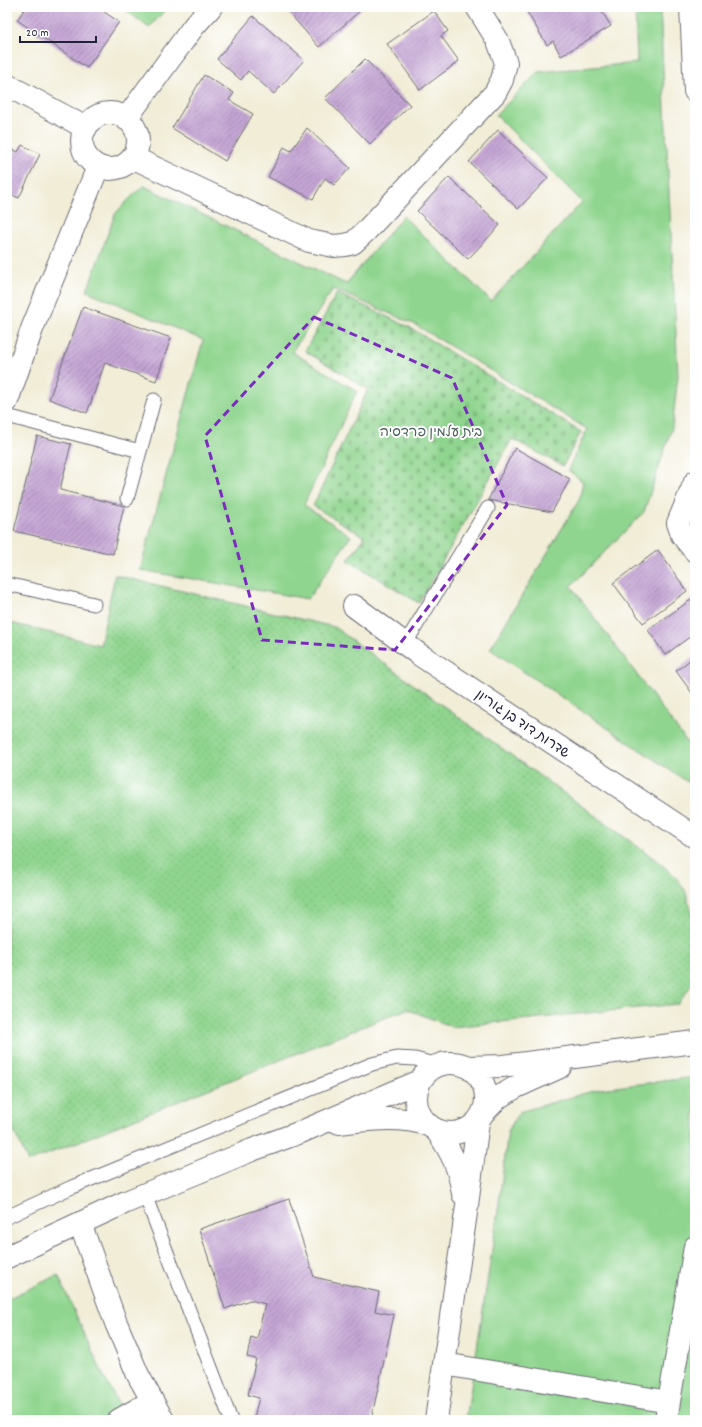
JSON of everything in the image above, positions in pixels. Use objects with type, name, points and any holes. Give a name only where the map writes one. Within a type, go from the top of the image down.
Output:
[{"type":"street","points":[[126,119],[194,26],[211,7]]},
{"type":"street","points":[[132,156],[309,241],[334,246],[353,243],[495,93],[502,80],[506,63],[498,40],[477,7]]},
{"type":"street","points":[[691,7],[695,91]]},
{"type":"street","points":[[7,85],[86,128]]},
{"type":"street","points":[[109,114],[118,115],[126,119],[133,126],[137,134],[135,152],[124,165],[107,169],[98,167],[91,162],[82,146],[82,137],[86,128],[91,121],[99,116],[109,114]]},
{"type":"street","points":[[7,401],[32,330],[98,167]]},
{"type":"street","points":[[695,482],[678,523],[682,535],[695,551]]},
{"type":"street","name":"שדרות דוד בן גוריון","points":[[354,606],[405,644],[695,837]]},
{"type":"street","points":[[468,1068],[502,1066],[695,1042]]},
{"type":"street","points":[[301,1132],[335,1123],[379,1119],[414,1120],[448,1133],[459,1133],[470,1129],[500,1097],[516,1087],[587,1056]]},
{"type":"street","points":[[7,1257],[145,1194],[252,1150],[301,1132],[420,1081],[428,1072],[438,1065],[450,1063],[462,1064],[481,1078],[486,1090],[487,1102],[481,1117],[436,1420]]},
{"type":"street","points":[[420,1081],[417,1092],[417,1105],[421,1116],[448,1147],[458,1168],[466,1212]]},
{"type":"street","points":[[80,1223],[116,1323],[138,1375],[163,1420]]},
{"type":"street","points":[[444,1364],[667,1411],[695,1247]]},
{"type":"street","points":[[119,1420],[152,1401]]},
{"type":"lane","points":[[127,499],[154,400]]},
{"type":"lane","points":[[7,416],[140,451]]},
{"type":"lane","points":[[405,644],[488,508]]},
{"type":"lane","points":[[7,584],[94,604]]},
{"type":"lane","points":[[7,1217],[72,1186],[372,1064],[397,1058],[415,1059],[438,1065]]},
{"type":"lane","points":[[145,1194],[231,1420]]},
{"type":"highlighted area","points":[[314,317],[452,378],[507,505],[395,650],[262,640],[205,436]]},
{"type":"green space","points":[[122,7],[168,7],[149,28]]},
{"type":"green space","points":[[635,7],[660,7],[678,376],[672,428],[644,512],[571,586],[695,753],[695,787],[490,649],[579,500],[583,482],[568,470],[587,429],[414,324],[333,289],[292,352],[357,391],[304,505],[351,536],[308,599],[140,570],[203,340],[87,291],[115,214],[144,186],[346,284],[403,216],[491,301],[582,202],[496,115],[538,72],[637,63]]},
{"type":"green space","name":"בית עלמין פרדסיה","points":[[337,293],[409,327],[581,432],[563,466],[512,439],[419,603],[348,560],[365,537],[313,506],[368,389],[305,351]]},
{"type":"green space","points":[[115,575],[334,627],[655,859],[675,876],[685,890],[695,922],[695,980],[678,1004],[452,1027],[407,1009],[28,1162],[7,1116],[7,622],[100,645]]},
{"type":"green space","points":[[695,1077],[695,1420],[466,1420],[498,1211],[508,1131],[519,1112],[600,1089]]},
{"type":"green space","points":[[58,1275],[104,1377],[128,1420],[7,1420],[7,1299]]},
{"type":"building","points":[[26,7],[97,7],[119,22],[87,68],[17,20]]},
{"type":"building","points":[[284,7],[359,7],[361,10],[319,47]]},
{"type":"building","points":[[524,7],[599,7],[611,26],[561,56],[553,41],[547,45]]},
{"type":"building","points":[[434,11],[448,31],[441,36],[459,61],[420,90],[387,44]]},
{"type":"building","points":[[253,16],[304,60],[274,94],[248,71],[241,80],[217,59]]},
{"type":"building","points":[[365,59],[410,105],[370,144],[325,98]]},
{"type":"building","points":[[204,75],[234,93],[229,100],[253,114],[225,161],[172,128]]},
{"type":"building","points":[[307,128],[350,168],[334,185],[325,178],[313,199],[268,177],[284,147],[291,151]]},
{"type":"building","points":[[498,130],[548,178],[518,209],[469,162]]},
{"type":"building","points":[[22,145],[40,154],[19,198],[7,193],[7,147],[18,152]]},
{"type":"building","points":[[449,177],[500,225],[468,259],[417,211]]},
{"type":"building","points":[[83,307],[171,338],[156,381],[105,363],[87,413],[49,399]]},
{"type":"building","points":[[37,436],[71,444],[60,490],[124,506],[113,554],[14,531]]},
{"type":"building","points":[[515,448],[570,479],[552,512],[488,500]]},
{"type":"building","points":[[658,550],[687,591],[643,623],[613,583]]},
{"type":"building","points":[[692,599],[695,603],[695,633],[665,655],[648,630]]},
{"type":"building","points":[[695,656],[695,697],[676,671]]},
{"type":"building","points":[[289,1199],[314,1277],[379,1292],[375,1311],[394,1315],[371,1420],[267,1420],[254,1417],[259,1398],[248,1395],[256,1359],[247,1357],[251,1337],[257,1339],[265,1304],[250,1300],[225,1309],[199,1229]]}]
